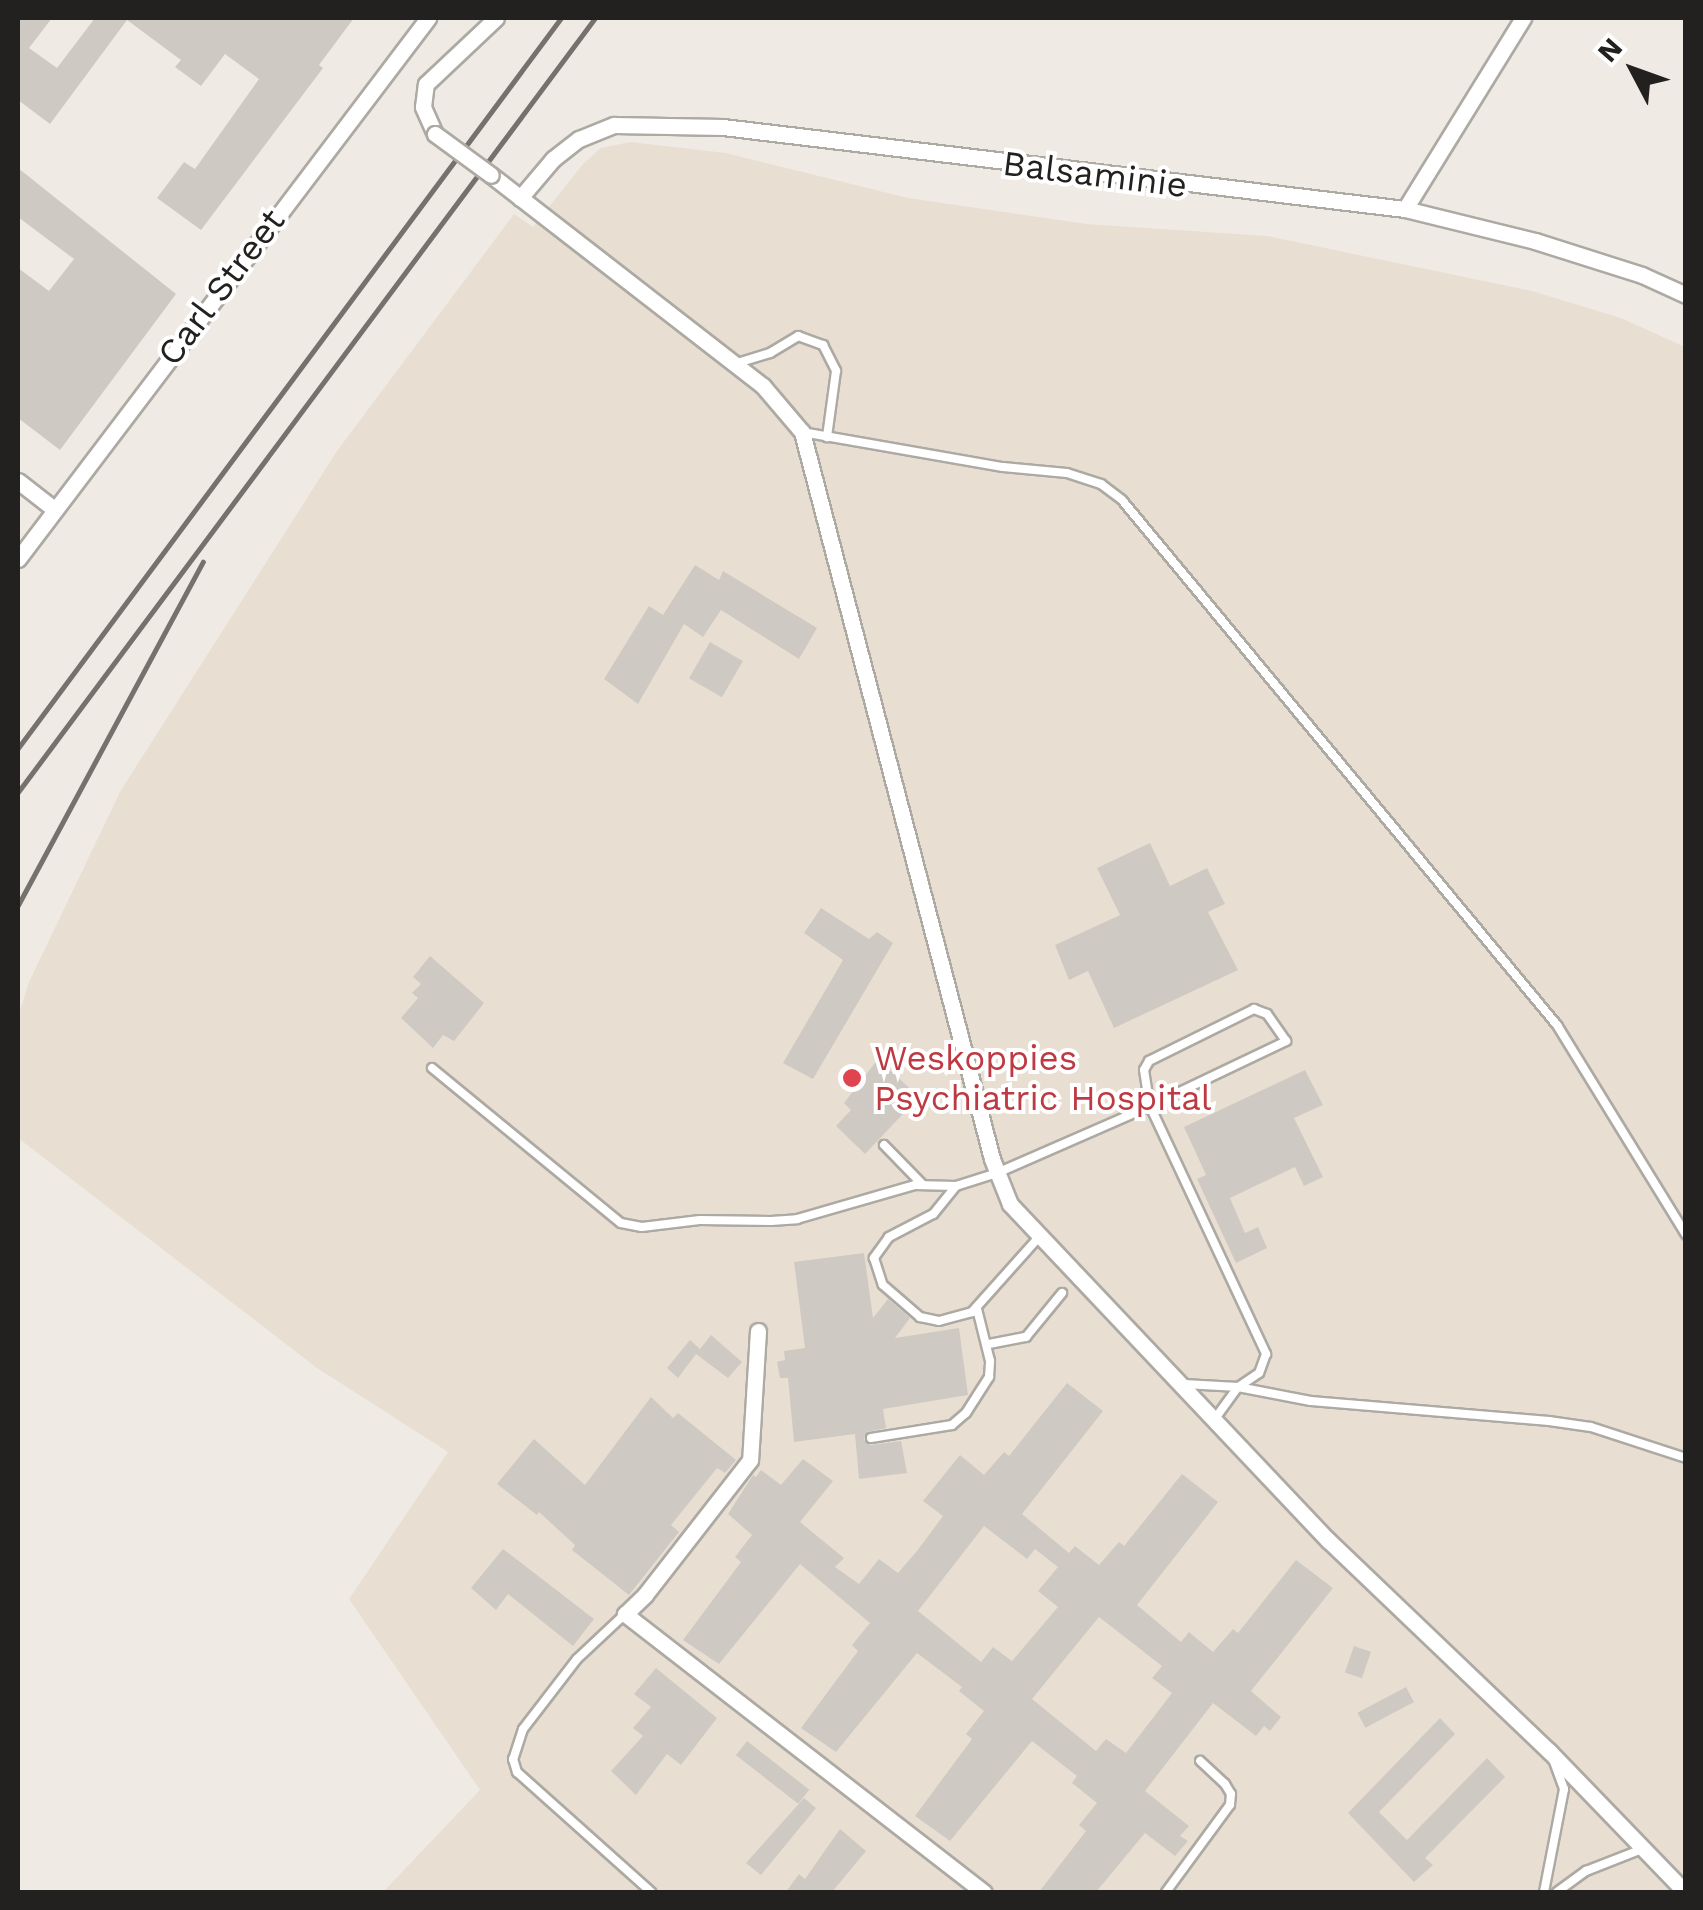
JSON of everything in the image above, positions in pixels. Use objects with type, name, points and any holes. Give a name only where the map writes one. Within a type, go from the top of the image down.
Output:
[{"type":"street","name":"Carl Street","points":[[18,558],[428,18]]},
{"type":"street","points":[[496,18],[426,84],[423,107],[435,134],[734,364],[777,399],[802,432],[997,1173],[1010,1204],[1340,1552],[1550,1751],[1685,1892]]},
{"type":"street","points":[[1406,209],[1522,18]]},
{"type":"street","name":"Balsaminie","points":[[520,198],[553,159],[579,139],[614,125],[724,128],[1406,209],[1535,241],[1642,275],[1686,295]]},
{"type":"street","points":[[18,480],[54,509]]},
{"type":"street","points":[[758,1331],[750,1460],[674,1559],[625,1614],[984,1892]]},
{"type":"lane","points":[[734,364],[758,358],[798,336],[822,344],[836,372],[827,436]]},
{"type":"lane","points":[[802,432],[1067,473],[1102,484],[1122,500],[1557,1024],[1686,1235]]},
{"type":"lane","points":[[432,1068],[614,1218],[632,1227],[797,1219],[922,1184],[956,1186],[997,1173],[1150,1106],[1286,1041],[1274,1021],[1254,1010],[1149,1061],[1144,1070],[1150,1106],[1266,1354],[1259,1373],[1238,1387],[1214,1420]]},
{"type":"lane","points":[[884,1145],[922,1184]]},
{"type":"lane","points":[[956,1186],[934,1214],[881,1244],[874,1258],[876,1273],[892,1296],[920,1316],[948,1320],[977,1309],[1041,1234]]},
{"type":"lane","points":[[989,1344],[1026,1336],[1062,1294]]},
{"type":"lane","points":[[871,1438],[958,1421],[988,1377],[989,1344],[977,1309]]},
{"type":"lane","points":[[1184,1384],[1591,1427],[1686,1458]]},
{"type":"lane","points":[[625,1614],[577,1658],[524,1728],[513,1758],[517,1772],[651,1892]]},
{"type":"lane","points":[[1544,1892],[1564,1789],[1550,1751]]},
{"type":"lane","points":[[1166,1892],[1230,1806],[1232,1794],[1200,1760]]},
{"type":"lane","points":[[1556,1892],[1586,1871],[1642,1849]]},
{"type":"shaded area","name":"Weskoppies Psychiatric Hospital","points":[[630,142],[726,153],[908,198],[1087,224],[1267,236],[1532,291],[1621,318],[1685,347],[1685,1892],[383,1892],[480,1790],[349,1599],[448,1452],[317,1368],[18,1138],[18,1017],[29,982],[121,790],[337,451],[514,214],[533,227],[583,164],[601,148]]},
{"type":"building","points":[[18,18],[52,18],[29,48],[57,68],[95,18],[354,18],[319,65],[323,68],[201,230],[157,198],[184,162],[195,169],[259,79],[225,54],[201,86],[175,67],[181,60],[127,20],[50,124],[18,100]]},
{"type":"building","points":[[18,168],[176,294],[60,450],[18,418],[18,268],[49,291],[74,259],[18,217]]},
{"type":"building","points":[[695,565],[719,580],[723,571],[817,628],[799,659],[721,610],[703,637],[684,624],[638,704],[604,679],[649,606],[663,615]]},
{"type":"building","points":[[710,642],[743,661],[722,697],[689,678]]},
{"type":"building","points":[[1150,843],[1170,886],[1207,868],[1225,904],[1208,912],[1238,970],[1114,1028],[1088,971],[1069,980],[1055,945],[1120,915],[1097,868]]},
{"type":"building","points":[[821,908],[869,939],[877,932],[893,943],[813,1079],[783,1063],[843,960],[804,933]]},
{"type":"building","points":[[430,956],[484,1003],[454,1041],[443,1035],[433,1048],[401,1018],[418,998],[412,993],[421,984],[413,977]]},
{"type":"building","points":[[878,1059],[919,1097],[865,1154],[836,1126],[851,1110],[844,1103]]},
{"type":"building","points":[[1305,1070],[1323,1105],[1294,1118],[1323,1177],[1304,1186],[1295,1167],[1230,1198],[1245,1233],[1258,1227],[1267,1248],[1236,1263],[1197,1179],[1206,1175],[1184,1127]]},
{"type":"building","points":[[864,1253],[873,1318],[888,1299],[910,1318],[895,1338],[959,1328],[968,1395],[883,1409],[886,1428],[867,1432],[864,1440],[871,1445],[901,1441],[907,1473],[859,1479],[855,1434],[794,1442],[788,1378],[780,1378],[777,1362],[785,1360],[784,1351],[805,1348],[794,1262]]},
{"type":"building","points":[[711,1335],[742,1362],[728,1378],[696,1354],[678,1378],[667,1368],[690,1340],[700,1349],[697,1353]]},
{"type":"building","points":[[1067,1383],[1103,1411],[1022,1514],[1069,1553],[1075,1546],[1099,1565],[1119,1542],[1124,1546],[1182,1474],[1218,1502],[1137,1605],[1181,1642],[1189,1632],[1213,1652],[1233,1629],[1238,1633],[1296,1560],[1333,1588],[1251,1691],[1281,1717],[1270,1731],[1264,1726],[1256,1736],[1213,1703],[1145,1791],[1189,1826],[1180,1836],[1188,1841],[1175,1856],[1145,1833],[1096,1892],[1039,1892],[1086,1831],[1079,1825],[1097,1803],[1072,1783],[1077,1776],[1032,1741],[950,1841],[915,1816],[972,1739],[966,1734],[984,1711],[959,1691],[962,1687],[917,1653],[836,1752],[801,1728],[858,1651],[852,1645],[870,1623],[800,1564],[719,1664],[683,1640],[741,1562],[735,1557],[752,1535],[728,1514],[753,1475],[756,1477],[761,1470],[781,1485],[803,1459],[833,1481],[800,1522],[844,1558],[835,1567],[859,1584],[879,1559],[898,1573],[917,1551],[943,1516],[923,1501],[960,1455],[984,1475],[1004,1452],[1009,1456]],"holes":[[[984,1526],[1027,1559],[1035,1549],[1058,1567],[1038,1591],[1058,1607],[1012,1661],[993,1647],[981,1662],[918,1611]],[[1099,1617],[1162,1666],[1152,1678],[1172,1693],[1126,1753],[1106,1739],[1096,1751],[1032,1699]]]},
{"type":"building","points":[[651,1397],[673,1418],[678,1413],[736,1460],[725,1473],[717,1468],[671,1525],[679,1532],[629,1595],[572,1550],[575,1545],[539,1512],[537,1515],[497,1484],[534,1439],[585,1485]]},
{"type":"building","points":[[503,1549],[594,1619],[573,1646],[508,1594],[496,1610],[471,1588]]},
{"type":"building","points":[[1354,1646],[1371,1652],[1362,1678],[1345,1672]]},
{"type":"building","points":[[656,1668],[717,1718],[681,1765],[667,1754],[636,1795],[611,1771],[643,1736],[633,1728],[651,1707],[634,1694]]},
{"type":"building","points":[[1406,1687],[1414,1702],[1365,1728],[1357,1713]]},
{"type":"building","points":[[1440,1718],[1455,1734],[1379,1812],[1407,1840],[1487,1758],[1505,1777],[1425,1858],[1433,1865],[1414,1882],[1348,1813]]},
{"type":"building","points":[[747,1741],[809,1790],[798,1804],[736,1755]]},
{"type":"building","points":[[804,1798],[816,1808],[761,1875],[746,1863]]},
{"type":"building","points":[[840,1829],[866,1851],[832,1892],[786,1892],[799,1874],[805,1879]]},
{"type":"railway","points":[[18,748],[561,18]]},
{"type":"railway","points":[[18,792],[595,18]]},
{"type":"railway","points":[[18,905],[203,562]]},
{"type":"place","name":"Weskoppies Psychiatric Hospital","points":[[852,1078]]}]
